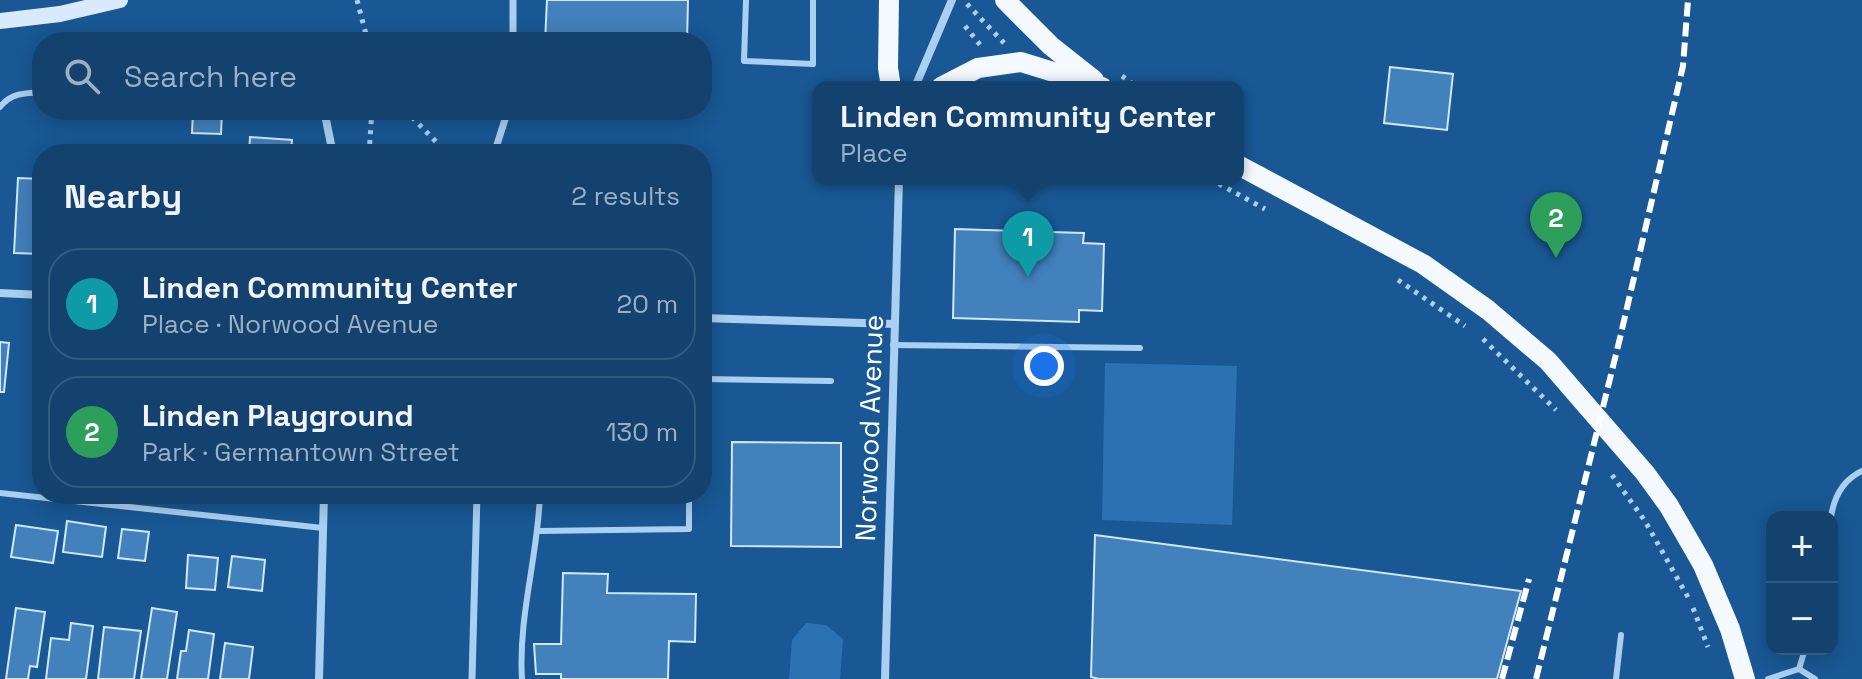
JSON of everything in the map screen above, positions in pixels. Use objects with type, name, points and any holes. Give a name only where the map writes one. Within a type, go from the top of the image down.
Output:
[{"type":"main road","points":[[0,21],[60,14],[120,0]]},
{"type":"main road","points":[[889,0],[890,81]]},
{"type":"main road","points":[[1005,0],[1051,46],[1095,81]]},
{"type":"main road","points":[[953,81],[978,68],[1021,62],[1083,81]]},
{"type":"main road","points":[[1244,168],[1423,264],[1488,310],[1548,361],[1645,473],[1669,506],[1708,578],[1730,629],[1745,679]]},
{"type":"street","points":[[513,0],[513,32]]},
{"type":"street","points":[[918,81],[952,0]]},
{"type":"street","points":[[326,120],[331,144]]},
{"type":"street","points":[[497,144],[505,120]]},
{"type":"street","name":"Norwood Avenue","points":[[885,679],[899,185]]},
{"type":"street","points":[[0,293],[32,295]]},
{"type":"street","points":[[712,318],[894,324]]},
{"type":"street","points":[[319,679],[324,504]]},
{"type":"street","points":[[472,679],[477,504]]},
{"type":"lane","points":[[746,0],[744,61],[813,64],[813,0]]},
{"type":"lane","points":[[0,107],[7,99],[32,93]]},
{"type":"lane","points":[[893,345],[1140,348]]},
{"type":"lane","points":[[712,379],[831,381]]},
{"type":"lane","points":[[1832,511],[1844,483],[1862,471]]},
{"type":"lane","points":[[0,493],[32,496]]},
{"type":"lane","points":[[102,504],[323,528]]},
{"type":"lane","points":[[522,679],[523,634],[539,504]]},
{"type":"lane","points":[[538,531],[689,529],[689,504]]},
{"type":"lane","points":[[1616,679],[1621,635]]},
{"type":"lane","points":[[1799,669],[1803,655]]},
{"type":"lane","points":[[1768,679],[1799,669],[1815,679]]},
{"type":"path","points":[[357,0],[365,32]]},
{"type":"path","points":[[965,26],[984,50]]},
{"type":"path","points":[[370,144],[371,120]]},
{"type":"path","points":[[415,120],[438,144]]},
{"type":"path","points":[[1221,185],[1266,210]]},
{"type":"path","points":[[1387,273],[1477,334],[1566,420]]},
{"type":"path","points":[[1610,472],[1645,521],[1689,598],[1710,652]]},
{"type":"shaded area","points":[[1105,363],[1237,366],[1232,525],[1102,520]]},
{"type":"shaded area","points":[[806,623],[826,625],[843,639],[840,679],[789,679],[792,640]]},
{"type":"building","points":[[547,0],[688,0],[687,32],[545,32]]},
{"type":"building","points":[[1390,67],[1453,74],[1447,130],[1384,123]]},
{"type":"building","points":[[193,120],[222,120],[221,134],[192,133]]},
{"type":"building","points":[[250,137],[292,140],[292,144],[250,144]]},
{"type":"building","points":[[18,178],[32,179],[32,254],[14,253]]},
{"type":"building","points":[[955,229],[1084,233],[1083,243],[1104,244],[1102,311],[1079,310],[1079,322],[953,318]]},
{"type":"building","points":[[0,342],[9,343],[4,392],[0,392]]},
{"type":"building","points":[[732,442],[841,443],[841,547],[731,546]]},
{"type":"building","points":[[67,521],[106,527],[102,557],[63,552]]},
{"type":"building","points":[[16,525],[58,531],[53,563],[11,557]]},
{"type":"building","points":[[122,529],[149,532],[145,561],[118,558]]},
{"type":"building","points":[[1095,535],[1521,591],[1497,679],[1099,679],[1091,677]]},
{"type":"building","points":[[188,555],[218,558],[215,590],[186,588]]},
{"type":"building","points":[[232,556],[265,560],[262,591],[228,587]]},
{"type":"building","points":[[563,573],[608,574],[607,593],[696,594],[695,642],[669,641],[668,679],[561,679],[561,674],[536,674],[534,644],[561,644]]},
{"type":"building","points":[[16,608],[45,612],[37,667],[30,666],[28,679],[6,679]]},
{"type":"building","points":[[152,608],[177,612],[167,679],[141,679]]},
{"type":"building","points":[[71,623],[93,626],[86,679],[46,679],[51,638],[69,640]]},
{"type":"building","points":[[104,627],[141,631],[134,679],[98,679]]},
{"type":"building","points":[[189,630],[214,634],[208,679],[177,679],[181,651],[186,651]]},
{"type":"building","points":[[225,643],[253,647],[249,679],[220,679]]},
{"type":"railway","points":[[1536,679],[1683,66],[1688,0]]},
{"type":"railway","points":[[1502,679],[1529,579]]},
{"type":"place","name":"Linden Playground","points":[[1556,258]]},
{"type":"place","name":"Linden Community Center","points":[[1028,277]]}]
